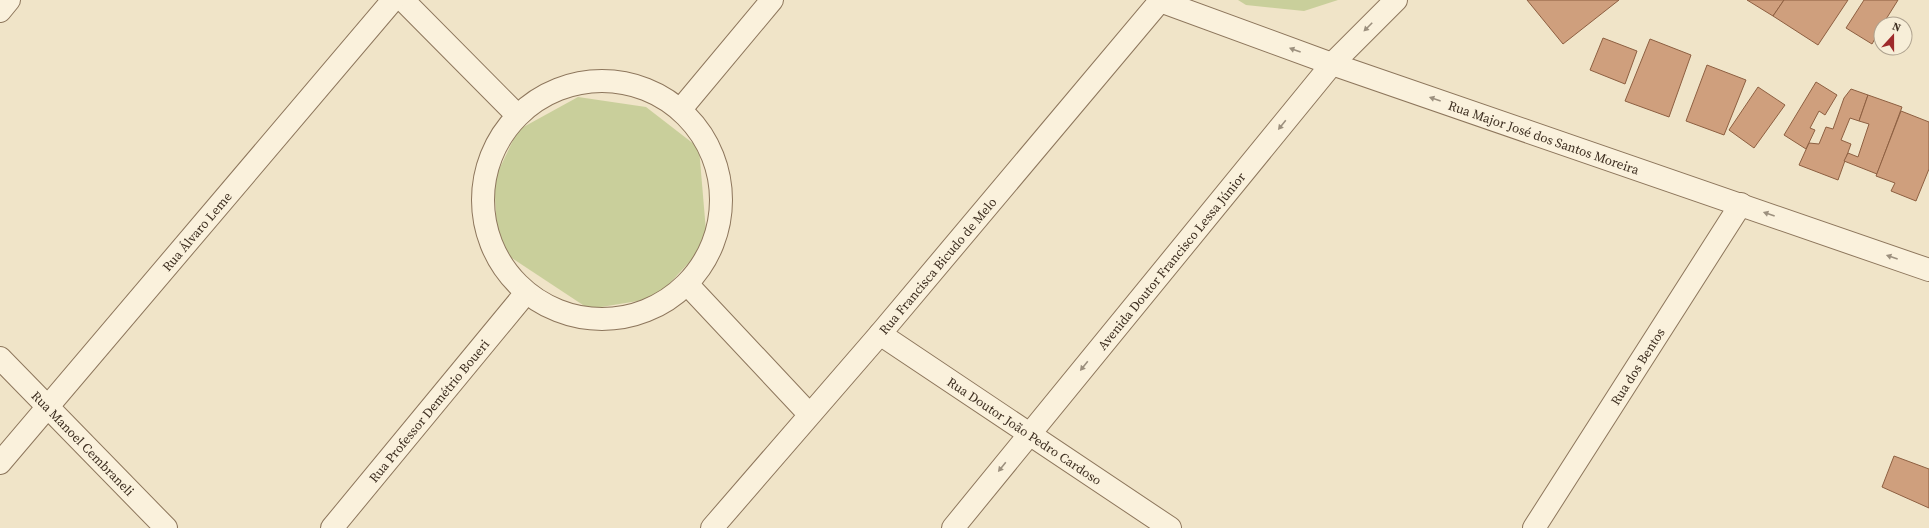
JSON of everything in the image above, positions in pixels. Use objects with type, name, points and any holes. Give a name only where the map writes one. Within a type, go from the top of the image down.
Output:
[{"type":"street","points":[[0,11],[9,0]]},
{"type":"street","name":"Rua Álvaro Leme","points":[[0,463],[393,0]]},
{"type":"street","points":[[403,0],[517,115]]},
{"type":"street","points":[[681,109],[772,0]]},
{"type":"street","name":"Rua Major José dos Santos Moreira","points":[[1160,0],[1332,64],[1929,270]]},
{"type":"street","name":"Rua Francisca Bicudo de Melo","points":[[712,528],[809,414],[880,334],[1160,0]]},
{"type":"street","name":"Avenida Doutor Francisco Lessa Júnior","points":[[952,528],[1332,64],[1396,0]]},
{"type":"street","points":[[598,80],[642,87],[681,109],[711,148],[723,196],[715,244],[688,285],[652,310],[608,321],[564,314],[525,294],[494,254],[481,206],[489,157],[517,115],[554,90],[598,80]]},
{"type":"street","name":"Rua dos Bentos","points":[[1534,528],[1740,204]]},
{"type":"street","points":[[688,285],[809,414]]},
{"type":"street","name":"Rua Professor Demétrio Boueri","points":[[332,528],[525,294]]},
{"type":"street","name":"Rua Doutor João Pedro Cardoso","points":[[880,334],[1170,528]]},
{"type":"street","name":"Rua Manoel Cembraneli","points":[[0,358],[166,528]]},
{"type":"green space","points":[[1238,0],[1338,0],[1304,11],[1246,5]]},
{"type":"green space","points":[[578,97],[646,107],[699,148],[707,243],[656,298],[589,309],[498,249],[494,180],[518,130]]},
{"type":"building","points":[[1527,0],[1619,0],[1563,44]]},
{"type":"building","points":[[1747,0],[1784,0],[1773,16]]},
{"type":"building","points":[[1784,0],[1848,0],[1818,45],[1773,16]]},
{"type":"building","points":[[1864,0],[1898,0],[1888,16],[1873,16],[1872,44],[1846,28]]},
{"type":"building","points":[[1603,38],[1637,51],[1625,84],[1590,70]]},
{"type":"building","points":[[1650,39],[1691,55],[1669,117],[1625,101]]},
{"type":"building","points":[[1707,65],[1746,80],[1724,135],[1686,121]]},
{"type":"building","points":[[1816,82],[1837,95],[1825,115],[1819,111],[1810,128],[1815,130],[1806,149],[1784,135]]},
{"type":"building","points":[[1758,87],[1785,105],[1754,148],[1729,130]]},
{"type":"building","points":[[1851,89],[1868,95],[1859,121],[1850,118],[1841,140],[1851,144],[1838,180],[1799,165],[1809,143],[1819,144],[1826,127],[1833,129],[1844,98]]},
{"type":"building","points":[[1868,95],[1902,107],[1877,174],[1844,161],[1848,153],[1858,157],[1869,124],[1859,121]]},
{"type":"building","points":[[1901,111],[1929,122],[1929,169],[1916,201],[1891,191],[1895,183],[1876,176]]},
{"type":"building","points":[[1894,456],[1929,469],[1929,508],[1882,487]]}]
